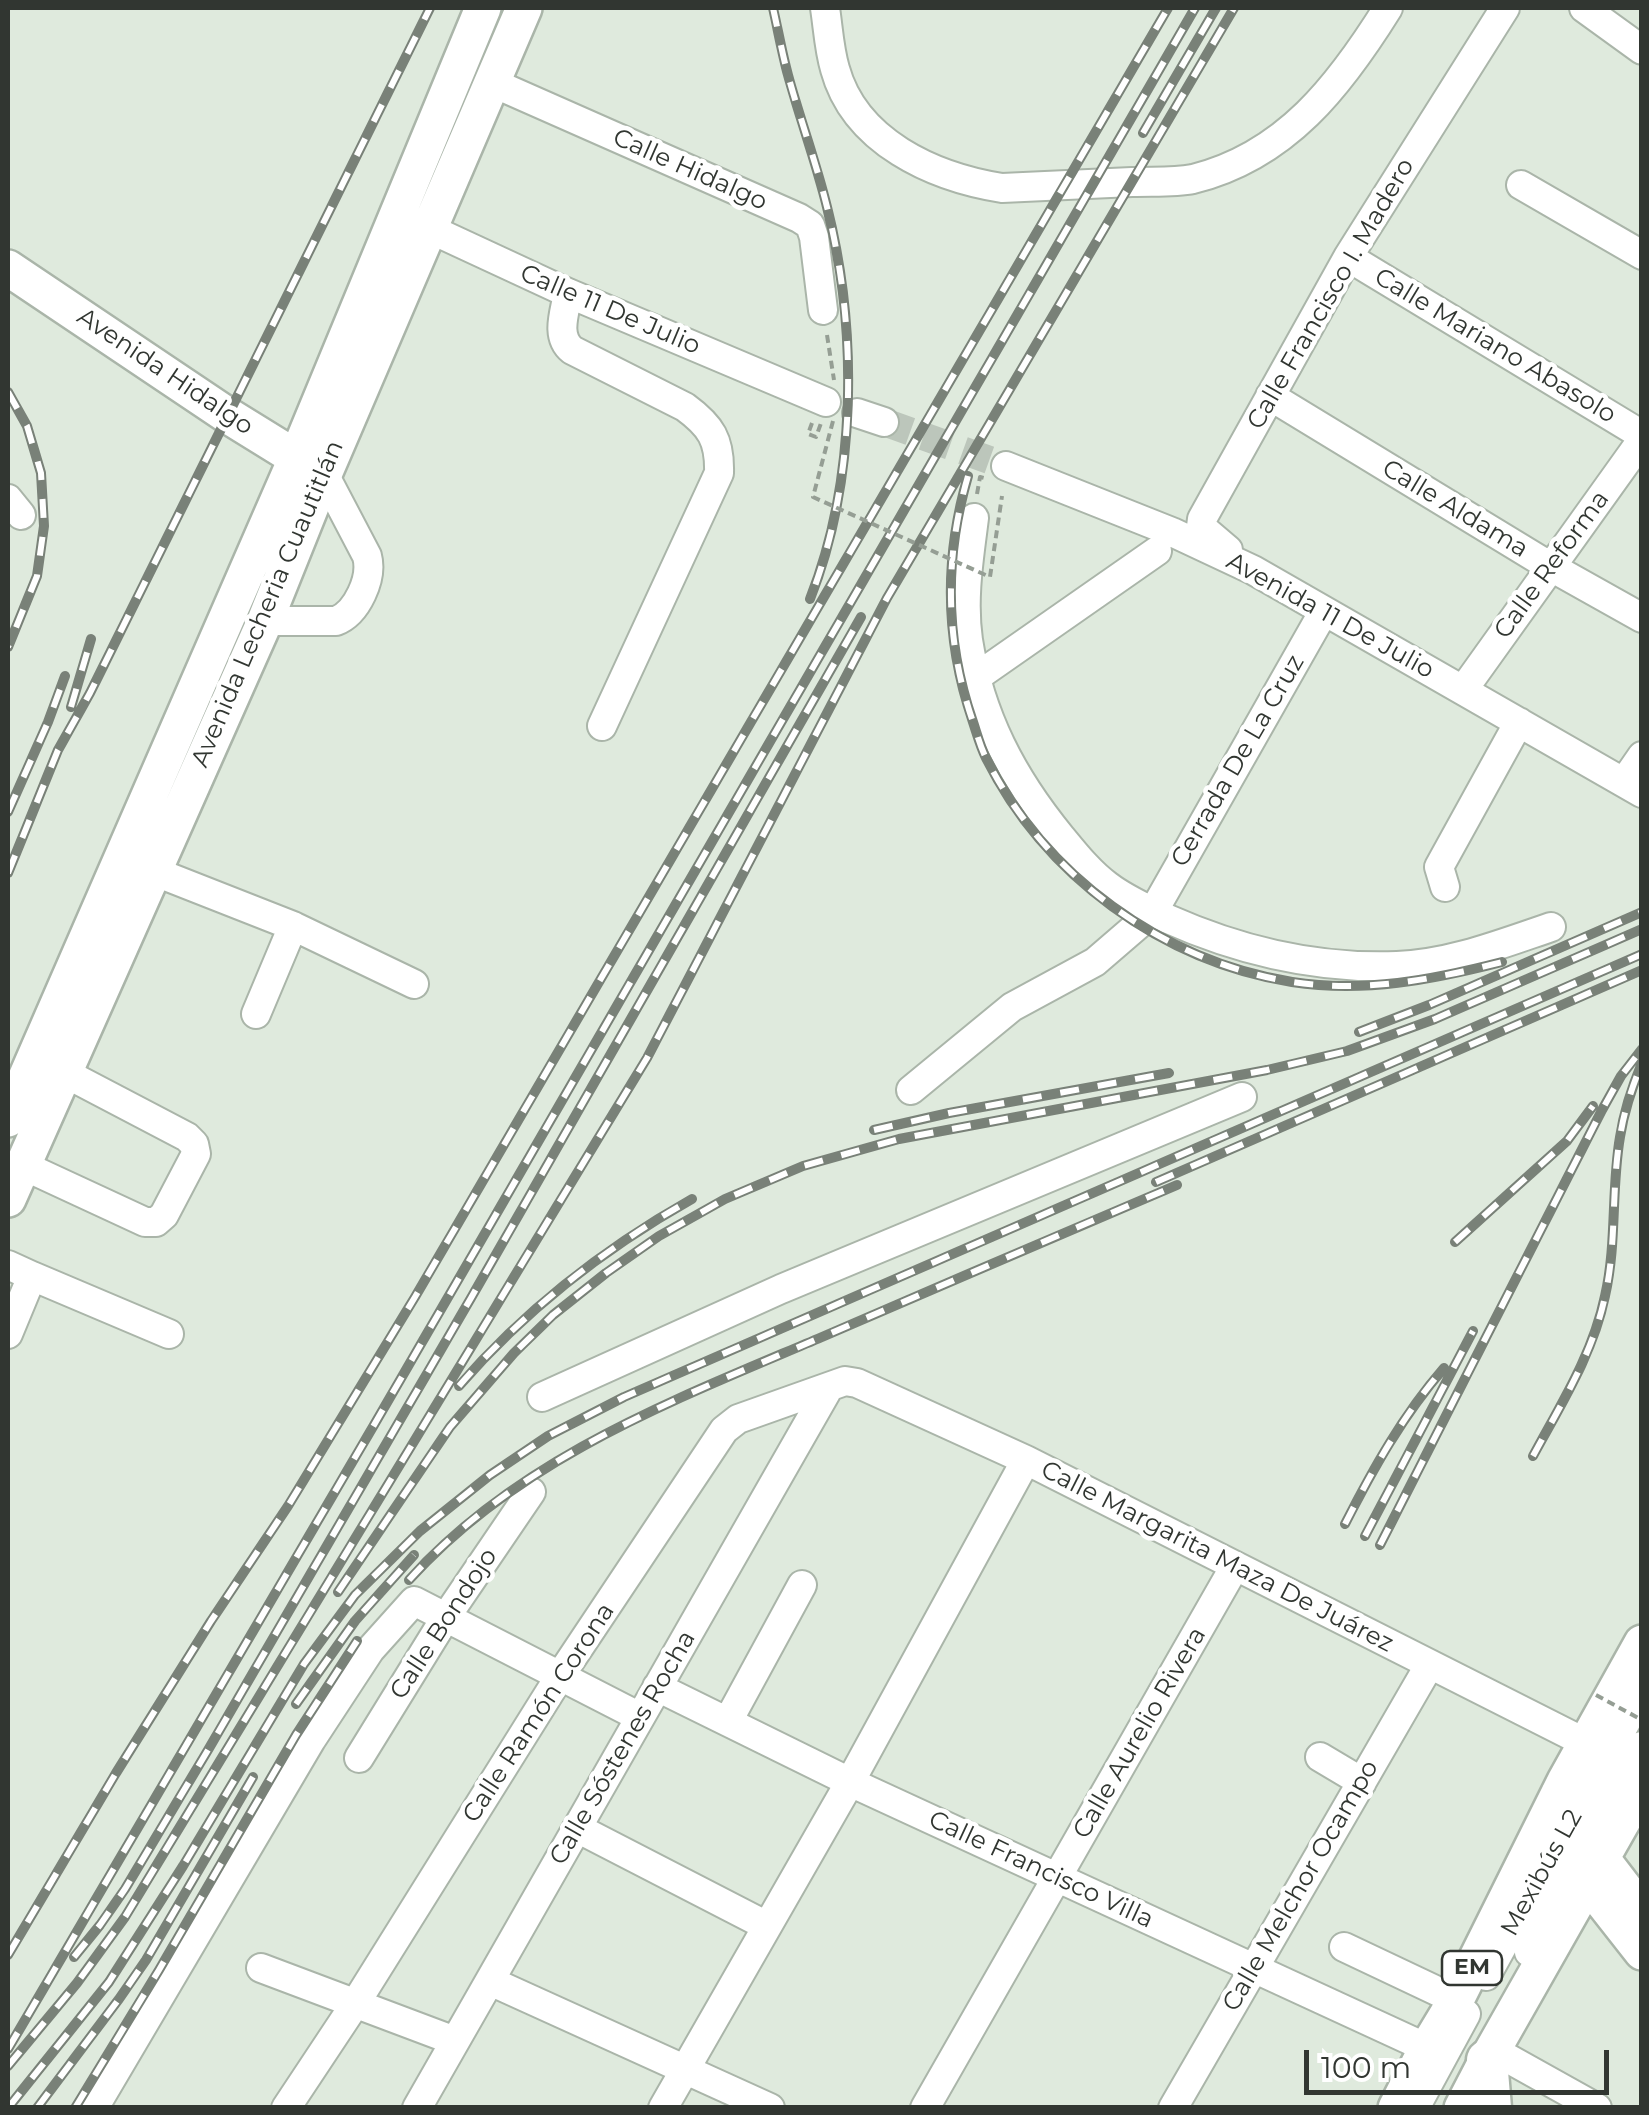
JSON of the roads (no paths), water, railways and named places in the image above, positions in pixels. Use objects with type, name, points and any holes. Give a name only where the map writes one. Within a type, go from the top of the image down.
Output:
[{"type":"highway","points":[[1490,2055],[1491,2108]]},
{"type":"main road","name":"Avenida Lecheria Cuautitlán","points":[[8,1119],[310,466],[412,221],[483,8]]},
{"type":"main road","name":"Avenida Lecheria Cuautitlán","points":[[412,221],[491,82],[524,8]]},
{"type":"main road","name":"Avenida Hidalgo","points":[[8,268],[310,466]]},
{"type":"main road","name":"Avenida Lecheria Cuautitlán","points":[[8,1199],[265,621],[310,466]]},
{"type":"main road","name":"EM","points":[[1462,2108],[1490,2055],[1578,1841],[1586,1743],[1642,1643]]},
{"type":"main road","name":"EM","points":[[1396,2108],[1456,2000],[1578,1841],[1642,1788]]},
{"type":"main road","points":[[1578,1841],[1642,1875]]},
{"type":"main road","points":[[1578,1841],[1642,1912]]},
{"type":"main road","points":[[1578,1841],[1642,1952]]},
{"type":"street","points":[[825,8],[835,70],[850,103],[878,135],[907,157],[943,174],[1002,188],[1188,180],[1233,167],[1300,122],[1359,54],[1388,8]]},
{"type":"street","name":"Calle Francisco I. Madero","points":[[1253,570],[1206,533],[1201,527],[1202,519],[1348,258],[1504,8]]},
{"type":"street","points":[[1584,8],[1642,50]]},
{"type":"street","name":"Calle Hidalgo","points":[[491,82],[800,218],[810,225],[814,236],[823,310]]},
{"type":"street","points":[[1521,185],[1642,255]]},
{"type":"street","name":"Calle 11 De Julio","points":[[412,221],[850,414]]},
{"type":"street","name":"Calle Mariano Abasolo","points":[[1348,258],[1642,438]]},
{"type":"street","points":[[568,292],[562,336],[566,344],[685,406],[702,418],[720,452],[718,473],[602,726]]},
{"type":"street","name":"Calle Aldama","points":[[1270,396],[1642,618]]},
{"type":"street","name":"Calle Reforma","points":[[1463,690],[1642,438]]},
{"type":"street","points":[[265,621],[336,622],[346,618],[367,578],[367,556],[310,466]]},
{"type":"street","name":"Avenida 11 De Julio","points":[[1006,466],[1172,532],[1253,570],[1633,787]]},
{"type":"street","points":[[974,518],[966,583],[967,636],[990,726],[1011,768],[1047,820],[1106,885],[1206,936],[1269,954],[1339,966],[1400,966],[1468,955],[1551,926]]},
{"type":"street","points":[[976,678],[1157,551]]},
{"type":"street","name":"Cerrada De La Cruz","points":[[910,1090],[1012,1008],[1095,962],[1153,912],[1324,611]]},
{"type":"street","points":[[1445,886],[1439,867],[1519,722]]},
{"type":"street","points":[[1633,787],[1642,756]]},
{"type":"street","points":[[153,870],[294,926],[414,984]]},
{"type":"street","points":[[256,1014],[294,926]]},
{"type":"street","points":[[22,1164],[146,1222],[156,1222],[164,1215],[196,1154],[187,1137],[63,1072]]},
{"type":"street","points":[[542,1397],[781,1289],[1242,1097]]},
{"type":"street","points":[[8,1334],[20,1271],[169,1334]]},
{"type":"street","name":"Calle Margarita Maza De Juárez","points":[[836,1385],[857,1383],[1026,1460],[1586,1743]]},
{"type":"street","name":"Calle Ramón Corona","points":[[286,2108],[560,1676],[724,1430],[738,1418],[836,1385]]},
{"type":"street","name":"Calle Sóstenes Rocha","points":[[417,2108],[640,1717],[836,1385]]},
{"type":"street","points":[[664,2108],[850,1782],[1026,1460]]},
{"type":"street","name":"Calle Bondojo","points":[[359,1758],[446,1617],[531,1492]]},
{"type":"street","name":"Calle Aurelio Rivera","points":[[925,2108],[1235,1566]]},
{"type":"street","points":[[728,1721],[802,1585]]},
{"type":"street","points":[[94,2108],[311,1740],[370,1650],[414,1601],[640,1717]]},
{"type":"street","name":"Calle Melchor Ocampo","points":[[1173,2108],[1430,1664]]},
{"type":"street","name":"Calle Francisco Villa","points":[[657,1688],[850,1782],[1427,2048]]},
{"type":"street","name":"Mexibús L2","points":[[1446,2108],[1578,1841],[1642,1692]]},
{"type":"street","name":"Mexibús L2","points":[[1416,2108],[1578,1841],[1642,1746]]},
{"type":"street","points":[[1320,1757],[1362,1782]]},
{"type":"street","points":[[577,1828],[766,1926]]},
{"type":"street","points":[[1344,1947],[1456,2000]]},
{"type":"street","points":[[261,1968],[456,2041]]},
{"type":"street","points":[[490,1981],[770,2108]]},
{"type":"street","points":[[1490,2055],[1596,2108]]},
{"type":"tunnel","points":[[884,422],[1006,466]]},
{"type":"railway","points":[[8,873],[58,750],[90,693],[430,8]]},
{"type":"railway","points":[[773,8],[788,75],[827,207],[837,254],[848,354],[848,404],[837,505],[810,599]]},
{"type":"railway","points":[[8,1955],[116,1773],[288,1506],[415,1297],[1168,8]]},
{"type":"railway","points":[[8,2049],[1195,8]]},
{"type":"railway","points":[[1143,133],[1216,8]]},
{"type":"railway","points":[[8,2066],[77,1983],[125,1917],[647,1058],[887,598],[1234,8]]},
{"type":"railway","points":[[8,392],[27,426],[41,473],[44,526],[37,576],[8,647]]},
{"type":"railway","points":[[968,476],[955,538],[951,599],[964,692],[984,754],[1011,801],[1040,840],[1074,875],[1112,906],[1198,955],[1292,982],[1345,986],[1398,983],[1502,962]]},
{"type":"railway","points":[[74,1957],[125,1889],[208,1750],[861,617]]},
{"type":"railway","points":[[71,707],[91,639]]},
{"type":"railway","points":[[8,812],[65,676]]},
{"type":"railway","points":[[1359,1032],[1642,912]]},
{"type":"railway","points":[[338,1592],[450,1427],[514,1353],[553,1315],[606,1273],[659,1236],[725,1199],[803,1166],[899,1139],[1267,1070],[1347,1051],[1435,1019],[1642,929]]},
{"type":"railway","points":[[8,2108],[109,1982],[304,1664],[355,1595],[420,1531],[490,1475],[548,1436],[624,1397],[1642,954]]},
{"type":"railway","points":[[1156,1182],[1642,970]]},
{"type":"railway","points":[[1380,1545],[1602,1110],[1642,1049]]},
{"type":"railway","points":[[1533,1456],[1575,1378],[1600,1317],[1609,1276],[1620,1137],[1642,1063]]},
{"type":"railway","points":[[874,1130],[1169,1073]]},
{"type":"railway","points":[[1455,1242],[1567,1141],[1593,1106]]},
{"type":"railway","points":[[409,1580],[452,1537],[499,1499],[601,1436],[711,1384],[1177,1185]]},
{"type":"railway","points":[[459,1386],[511,1332],[568,1282],[628,1238],[692,1199]]},
{"type":"railway","points":[[1365,1536],[1473,1331]]},
{"type":"railway","points":[[1345,1524],[1390,1443],[1444,1368]]},
{"type":"railway","points":[[296,1704],[355,1621],[414,1555]]},
{"type":"railway","points":[[75,2108],[296,1735],[357,1641]]},
{"type":"railway","points":[[37,2108],[146,1960],[253,1777]]}]
